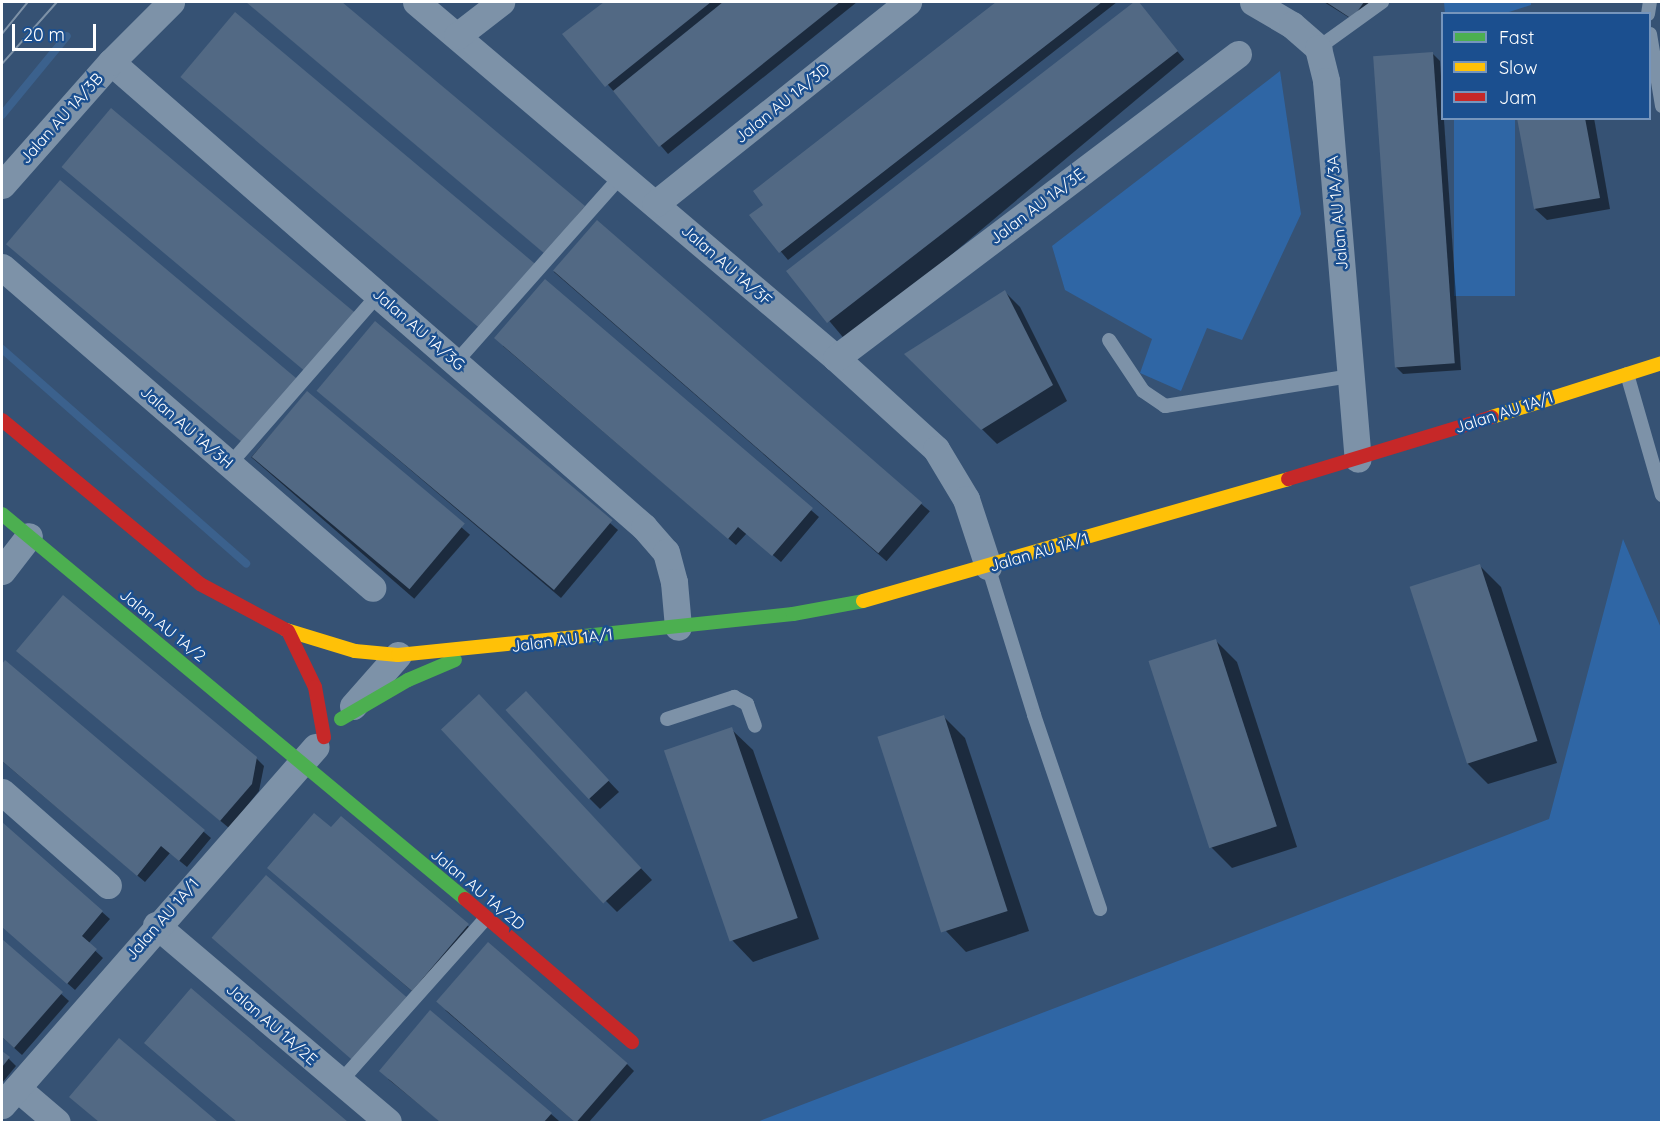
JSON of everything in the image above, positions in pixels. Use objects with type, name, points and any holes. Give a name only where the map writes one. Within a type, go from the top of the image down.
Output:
[{"type":"street","name":"Jalan AU 1A/3B","points":[[2,185],[111,62],[171,2]]},
{"type":"street","name":"Jalan AU 1A/3F","points":[[416,2],[836,358],[936,449],[966,499],[988,566]]},
{"type":"street","points":[[457,36],[501,2]]},
{"type":"street","name":"Jalan AU 1A/3D","points":[[655,204],[908,2]]},
{"type":"street","points":[[1253,2],[1292,25],[1318,48]]},
{"type":"street","name":"Jalan AU 1A/3A","points":[[1318,48],[1326,81],[1358,459]]},
{"type":"street","name":"Jalan AU 1A/3E","points":[[836,358],[1239,54]]},
{"type":"street","name":"Jalan AU 1A/3G","points":[[111,62],[644,527],[666,552],[674,582],[678,627]]},
{"type":"street","name":"Jalan AU 1A/3H","points":[[2,267],[372,588]]},
{"type":"street","name":"Jalan AU 1A/1","points":[[2,420],[200,584],[288,631],[355,651],[398,655],[475,650],[678,627],[856,603],[1358,459],[1626,372],[1662,363]]},
{"type":"street","name":"Jalan AU 1A/2","points":[[2,514],[302,761]]},
{"type":"street","points":[[2,571],[29,536]]},
{"type":"street","points":[[288,631],[333,728],[408,680],[475,650]]},
{"type":"street","name":"Jalan AU 1A/1","points":[[9,1096],[156,925],[398,655]]},
{"type":"street","name":"Jalan AU 1A/2D","points":[[302,761],[632,1042]]},
{"type":"street","points":[[2,792],[108,885]]},
{"type":"street","name":"Jalan AU 1A/2E","points":[[156,925],[388,1122]]},
{"type":"street","points":[[9,1096],[57,1122]]},
{"type":"lane","points":[[1318,48],[1382,2]]},
{"type":"lane","points":[[1651,40],[1662,105]]},
{"type":"lane","points":[[456,362],[621,176]]},
{"type":"lane","points":[[230,465],[379,294]]},
{"type":"lane","points":[[1110,340],[1143,391],[1165,406],[1350,376]]},
{"type":"lane","points":[[1626,372],[1662,495]]},
{"type":"lane","points":[[988,566],[1034,715],[1100,909]]},
{"type":"lane","points":[[667,719],[734,697],[747,704],[755,726]]},
{"type":"lane","points":[[340,1082],[486,918]]},
{"type":"shaded area","points":[[1444,2],[1531,2],[1531,5],[1509,12],[1445,12]]},
{"type":"shaded area","points":[[1280,71],[1301,214],[1242,340],[1207,328],[1181,391],[1140,373],[1152,339],[1065,290],[1052,246]]},
{"type":"shaded area","points":[[1454,120],[1515,120],[1515,296],[1454,296]]},
{"type":"shaded area","points":[[1623,539],[1661,628],[1661,1122],[757,1122],[1549,819]]},
{"type":"building","points":[[246,2],[342,2],[585,206],[545,254]]},
{"type":"building","points":[[604,2],[711,2],[605,87],[562,34]]},
{"type":"building","points":[[723,2],[840,2],[659,147],[613,91]]},
{"type":"building","points":[[996,2],[1102,2],[779,253],[749,215],[763,205],[753,191]]},
{"type":"building","points":[[1134,2],[1139,2],[1178,51],[827,323],[786,271]]},
{"type":"building","points":[[1326,2],[1364,2],[1352,19]]},
{"type":"building","points":[[235,12],[535,264],[481,329],[180,77]]},
{"type":"building","points":[[1433,52],[1455,363],[1395,367],[1373,56]]},
{"type":"building","points":[[111,108],[355,313],[306,372],[62,167]]},
{"type":"building","points":[[1517,120],[1585,120],[1600,198],[1534,209]]},
{"type":"building","points":[[60,180],[297,379],[243,444],[6,244]]},
{"type":"building","points":[[597,220],[922,503],[878,553],[553,271]]},
{"type":"building","points":[[545,279],[813,508],[772,556],[738,527],[728,539],[494,338]]},
{"type":"building","points":[[1005,290],[1053,385],[981,430],[904,354]]},
{"type":"building","points":[[375,321],[612,520],[554,590],[317,391]]},
{"type":"building","points":[[307,391],[465,523],[410,589],[252,457]]},
{"type":"building","points":[[1480,564],[1537,741],[1467,764],[1410,587]]},
{"type":"building","points":[[63,595],[257,757],[252,784],[220,821],[16,651]]},
{"type":"building","points":[[1216,639],[1277,826],[1209,848],[1148,661]]},
{"type":"building","points":[[5,660],[205,830],[179,861],[161,846],[137,876],[2,761],[2,664]]},
{"type":"building","points":[[526,691],[609,780],[589,799],[506,710]]},
{"type":"building","points":[[479,694],[641,868],[603,904],[441,729]]},
{"type":"building","points":[[944,715],[1008,911],[941,933],[877,737]]},
{"type":"building","points":[[732,727],[798,918],[730,941],[664,750]]},
{"type":"building","points":[[314,813],[331,827],[341,816],[469,924],[412,991],[267,868]]},
{"type":"building","points":[[2,822],[103,911],[82,936],[97,949],[67,984],[2,927]]},
{"type":"building","points":[[266,875],[406,997],[352,1060],[212,938]]},
{"type":"building","points":[[2,939],[63,992],[14,1048],[2,1037]]},
{"type":"building","points":[[488,942],[628,1063],[575,1122],[436,1002]]},
{"type":"building","points":[[191,988],[348,1122],[237,1122],[200,1091],[144,1043]]},
{"type":"building","points":[[430,1010],[552,1113],[544,1122],[440,1122],[379,1071]]},
{"type":"building","points":[[119,1038],[218,1122],[99,1122],[69,1097]]},
{"type":"building","points":[[2,1051],[10,1057],[2,1067]]},
{"type":"waterway","points":[[2,115],[67,36]]},
{"type":"waterway","points":[[2,349],[246,563]]},
{"type":"tram line","points":[[2,34],[28,2]]},
{"type":"tram line","points":[[2,64],[57,2]]},
{"type":"traffic: fast","points":[[2,514],[465,899]]},
{"type":"traffic: fast","points":[[584,636],[793,614],[863,601]]},
{"type":"traffic: fast","points":[[341,719],[408,680],[455,660]]},
{"type":"traffic: slow","points":[[1492,417],[1662,363]]},
{"type":"traffic: slow","points":[[863,601],[1288,479]]},
{"type":"traffic: slow","points":[[286,630],[355,651],[398,655],[584,636]]},
{"type":"traffic: jam","points":[[1288,479],[1492,417]]},
{"type":"traffic: jam","points":[[2,420],[200,584],[286,630]]},
{"type":"traffic: jam","points":[[288,631],[315,687],[324,737]]},
{"type":"traffic: jam","points":[[465,899],[632,1042]]}]
